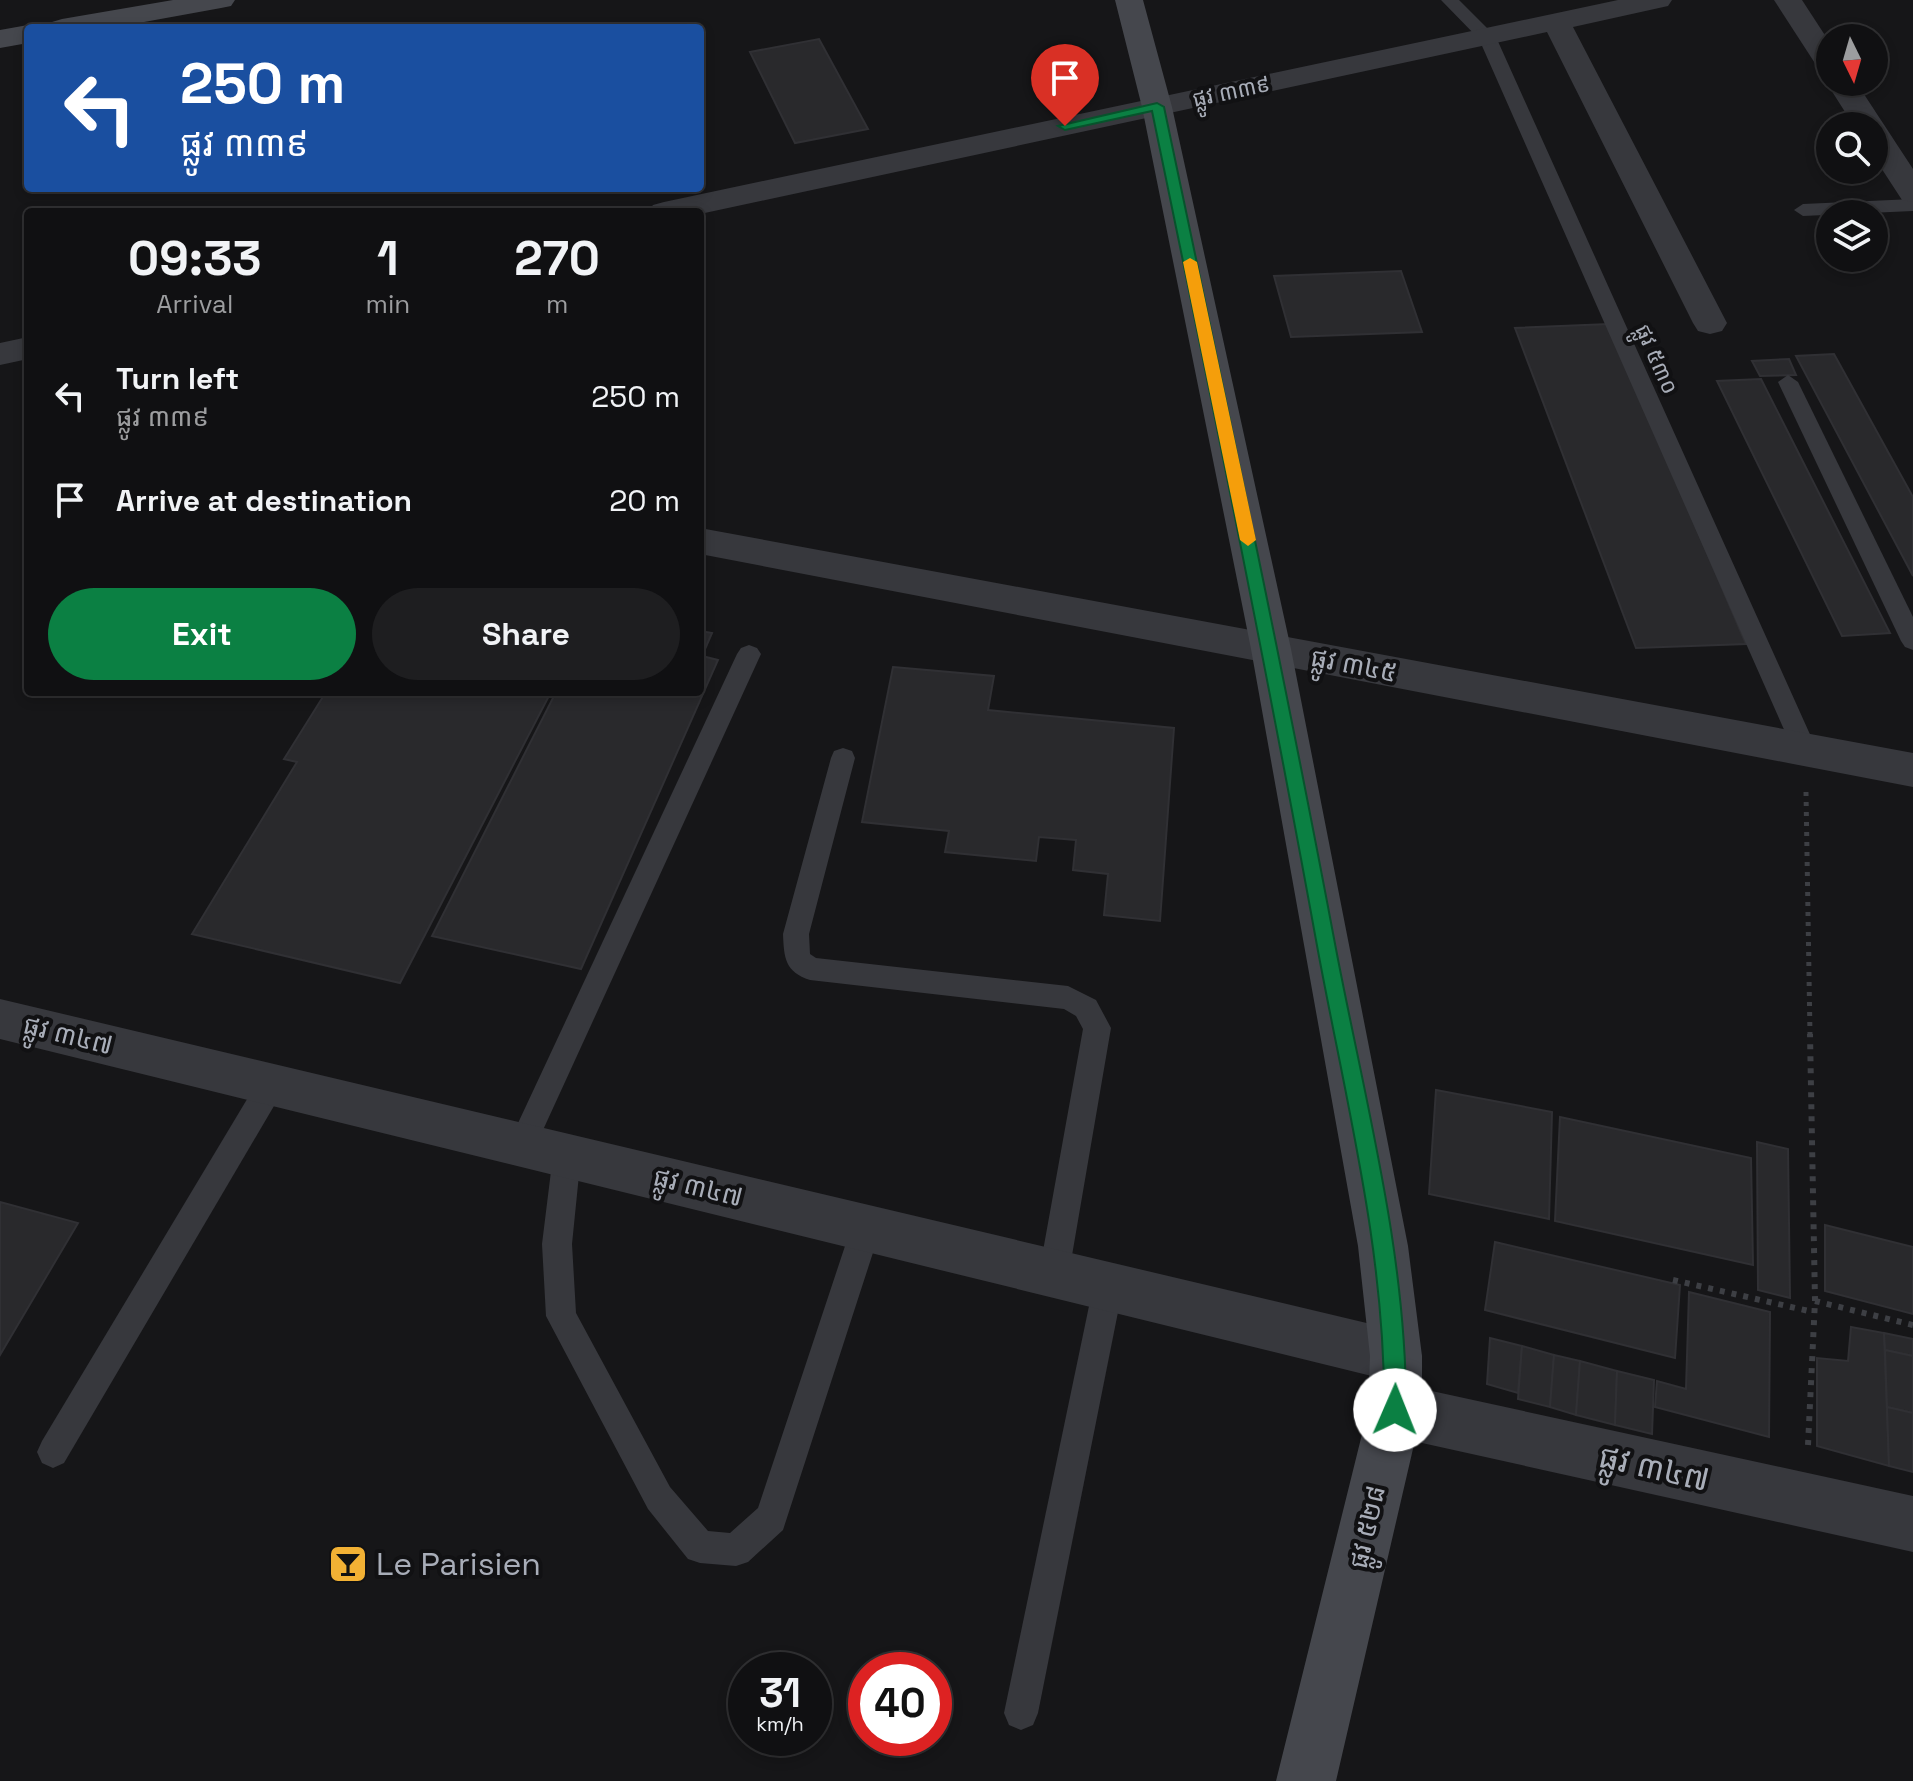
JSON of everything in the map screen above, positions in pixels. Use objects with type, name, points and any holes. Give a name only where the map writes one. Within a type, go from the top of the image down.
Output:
[{"type":"street","points":[[85,24],[221,0]]},
{"type":"street","name":"ផ្លូវ ៥២៨","points":[[1129,0],[1157,107],[1271,649],[1383,1246],[1396,1356],[1395,1410],[1306,1781]]},
{"type":"street","name":"ផ្លូវ ៣៣៩","points":[[683,208],[1658,0]]},
{"type":"street","points":[[1788,0],[1816,43]]},
{"type":"street","points":[[1556,22],[1710,323]]},
{"type":"street","points":[[0,39],[24,35]]},
{"type":"street","points":[[1888,155],[1913,193]]},
{"type":"street","points":[[0,354],[24,349]]},
{"type":"street","name":"ផ្លូវ ៣៤៥","points":[[704,542],[1913,770]]},
{"type":"street","name":"ផ្លូវ ៣៤៧","points":[[0,1019],[1396,1356]]},
{"type":"street","name":"ផ្លូវ ៣៤៧","points":[[1395,1410],[1913,1524]]},
{"type":"lane","name":"ផ្លូវ ៥៣០","points":[[1449,0],[1487,37],[1805,750]]},
{"type":"lane","points":[[1803,210],[1913,205]]},
{"type":"lane","points":[[1788,382],[1913,641]]},
{"type":"lane","points":[[749,654],[544,1150],[557,1244],[561,1316],[659,1498],[700,1547],[736,1550],[771,1518],[866,1228]]},
{"type":"lane","points":[[843,758],[796,934],[797,959],[810,969],[1068,998],[1086,1008],[1097,1028],[1054,1273]]},
{"type":"lane","points":[[53,1452],[271,1085]]},
{"type":"lane","points":[[1021,1713],[1108,1287]]},
{"type":"path","points":[[1805,750],[1815,1301],[1806,1502]]},
{"type":"path","points":[[1673,1280],[1813,1312]]},
{"type":"path","points":[[1815,1301],[1913,1325]]},
{"type":"building","points":[[819,39],[868,129],[795,143],[750,52]]},
{"type":"building","points":[[1401,271],[1422,332],[1291,337],[1274,276]]},
{"type":"building","points":[[1609,324],[1746,644],[1636,648],[1515,328]]},
{"type":"building","points":[[1834,354],[1913,497],[1913,576],[1796,356]]},
{"type":"building","points":[[1789,359],[1796,375],[1760,376],[1752,361]]},
{"type":"building","points":[[1761,379],[1890,633],[1842,636],[1717,381]]},
{"type":"building","points":[[704,632],[712,633],[704,651]]},
{"type":"building","points":[[704,656],[718,660],[704,692]]},
{"type":"building","points":[[893,667],[994,676],[988,710],[1174,728],[1160,921],[1104,915],[1108,874],[1073,870],[1076,840],[1039,837],[1036,861],[945,852],[949,831],[862,822]]},
{"type":"building","points":[[323,696],[549,696],[400,983],[192,934],[297,762],[284,759]]},
{"type":"building","points":[[554,696],[702,696],[581,969],[432,936]]},
{"type":"building","points":[[1436,1090],[1552,1112],[1549,1219],[1429,1194]]},
{"type":"building","points":[[1560,1117],[1751,1158],[1753,1265],[1555,1221]]},
{"type":"building","points":[[1757,1142],[1788,1149],[1790,1298],[1758,1290]]},
{"type":"building","points":[[0,1202],[78,1223],[0,1355]]},
{"type":"building","points":[[1825,1225],[1913,1247],[1913,1314],[1825,1291]]},
{"type":"building","points":[[1495,1242],[1680,1285],[1675,1358],[1485,1310]]},
{"type":"building","points":[[1689,1292],[1770,1312],[1769,1437],[1655,1407],[1657,1381],[1686,1389]]},
{"type":"building","points":[[1851,1327],[1884,1333],[1889,1466],[1817,1446],[1817,1358],[1848,1361]]},
{"type":"building","points":[[1884,1333],[1913,1339],[1913,1356],[1885,1350]]},
{"type":"building","points":[[1490,1338],[1522,1346],[1518,1393],[1487,1384]]},
{"type":"building","points":[[1522,1346],[1554,1355],[1550,1407],[1518,1399]]},
{"type":"building","points":[[1885,1350],[1913,1356],[1913,1413],[1887,1407]]},
{"type":"building","points":[[1554,1355],[1580,1361],[1576,1415],[1550,1407]]},
{"type":"building","points":[[1580,1361],[1617,1371],[1615,1425],[1576,1415]]},
{"type":"building","points":[[1617,1371],[1654,1380],[1652,1434],[1615,1425]]},
{"type":"building","points":[[1887,1407],[1913,1413],[1913,1472],[1889,1466]]},
{"type":"slow traffic","points":[[1190,262],[1248,540]]},
{"type":"place","name":"Le Parisien","points":[[348,1564]]},
{"type":"route","points":[[1065,126],[1157,107],[1271,649],[1383,1246],[1396,1356],[1395,1410]]}]
